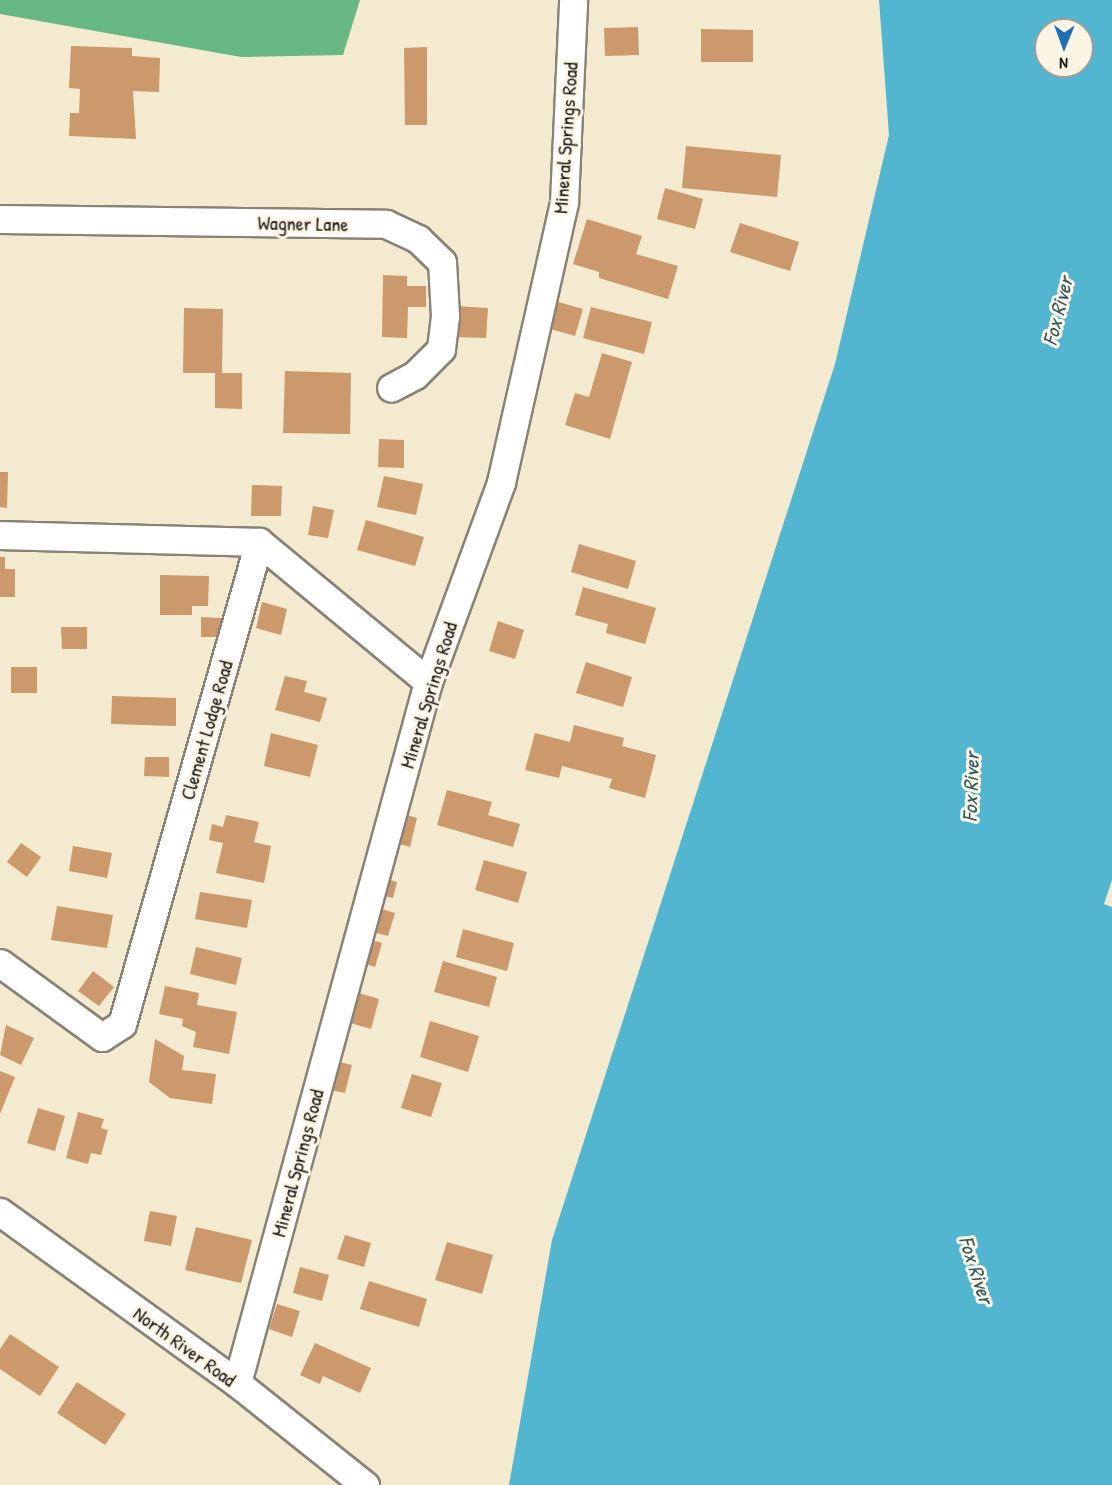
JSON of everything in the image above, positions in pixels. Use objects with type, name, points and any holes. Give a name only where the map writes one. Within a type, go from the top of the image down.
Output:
[{"type":"street","name":"Mineral Springs Road","points":[[237,1383],[428,682],[501,483],[564,202],[573,0]]},
{"type":"street","name":"Wagner Lane","points":[[0,219],[386,224],[418,239],[442,262],[445,316],[441,349],[415,375],[391,388]]},
{"type":"street","points":[[0,535],[259,542],[428,682]]},
{"type":"street","name":"Clement Lodge Road","points":[[0,963],[102,1037],[122,1023],[259,542]]},
{"type":"street","name":"North River Road","points":[[0,1212],[237,1383],[365,1485]]},
{"type":"green space","points":[[0,0],[360,0],[343,55],[241,57],[0,14]]},
{"type":"water","name":"Fox River","points":[[879,0],[1112,0],[1112,880],[1104,904],[1112,907],[1112,1485],[509,1485],[552,1240],[835,364],[889,135]]},
{"type":"building","points":[[638,27],[639,55],[605,56],[604,28]]},
{"type":"building","points":[[701,29],[753,30],[753,62],[701,62]]},
{"type":"building","points":[[71,46],[132,48],[132,56],[160,58],[159,92],[133,91],[136,139],[69,136],[70,113],[79,113],[80,89],[69,88]]},
{"type":"building","points":[[427,47],[427,125],[405,125],[404,48]]},
{"type":"building","points":[[686,146],[781,155],[777,197],[682,188]]},
{"type":"building","points":[[665,188],[703,199],[695,229],[657,219]]},
{"type":"building","points":[[587,219],[642,236],[636,254],[678,266],[668,299],[599,278],[599,272],[573,264]]},
{"type":"building","points":[[740,223],[799,242],[790,271],[730,252]]},
{"type":"building","points":[[383,275],[407,276],[407,286],[426,286],[426,307],[408,307],[407,338],[382,337]]},
{"type":"building","points":[[555,301],[583,309],[575,336],[547,328]]},
{"type":"building","points":[[456,306],[488,308],[486,338],[454,337]]},
{"type":"building","points":[[591,307],[652,322],[644,354],[583,338]]},
{"type":"building","points":[[184,308],[223,309],[222,373],[242,373],[242,409],[215,408],[215,373],[183,373]]},
{"type":"building","points":[[602,353],[632,362],[610,439],[565,425],[575,393],[589,397]]},
{"type":"building","points":[[285,371],[351,373],[350,434],[283,433]]},
{"type":"building","points":[[379,439],[404,440],[404,468],[378,467]]},
{"type":"building","points":[[0,472],[8,472],[7,508],[0,507]]},
{"type":"building","points":[[384,476],[423,484],[416,515],[377,507]]},
{"type":"building","points":[[252,485],[282,486],[281,516],[251,516]]},
{"type":"building","points":[[313,506],[334,510],[328,538],[308,535]]},
{"type":"building","points":[[366,520],[424,537],[415,566],[357,550]]},
{"type":"building","points":[[579,544],[636,561],[628,589],[571,572]]},
{"type":"building","points":[[0,557],[5,557],[5,569],[15,569],[15,597],[0,597]]},
{"type":"building","points":[[160,575],[209,576],[208,606],[192,606],[192,615],[160,615]]},
{"type":"building","points":[[583,587],[656,608],[645,644],[606,633],[608,624],[575,615]]},
{"type":"building","points":[[262,602],[287,609],[281,635],[256,628]]},
{"type":"building","points":[[201,617],[221,618],[221,637],[201,637]]},
{"type":"building","points":[[498,621],[524,630],[515,659],[489,651]]},
{"type":"building","points":[[61,627],[87,627],[87,649],[62,649]]},
{"type":"building","points":[[586,662],[632,677],[623,707],[576,693]]},
{"type":"building","points":[[11,667],[37,667],[37,693],[11,693]]},
{"type":"building","points":[[285,676],[307,681],[304,692],[327,698],[320,722],[275,710]]},
{"type":"building","points":[[112,696],[176,698],[176,726],[111,724]]},
{"type":"building","points":[[574,725],[624,738],[622,746],[656,755],[645,798],[609,788],[612,779],[562,766],[559,778],[525,770],[535,733],[570,742]]},
{"type":"building","points":[[271,733],[318,745],[310,777],[264,766]]},
{"type":"building","points":[[145,757],[169,757],[169,777],[144,776]]},
{"type":"building","points":[[447,790],[492,802],[488,815],[520,824],[513,847],[437,825]]},
{"type":"building","points":[[397,812],[417,818],[410,847],[390,841]]},
{"type":"building","points":[[226,815],[259,822],[254,842],[271,846],[264,883],[216,873],[223,843],[209,840],[212,824],[223,827]]},
{"type":"building","points":[[21,843],[41,857],[27,877],[7,862]]},
{"type":"building","points":[[73,846],[112,853],[107,878],[69,871]]},
{"type":"building","points":[[484,860],[527,872],[518,903],[475,890]]},
{"type":"building","points":[[379,877],[397,882],[393,898],[375,894]]},
{"type":"building","points":[[200,892],[252,900],[247,928],[195,919]]},
{"type":"building","points":[[368,905],[395,913],[388,936],[362,929]]},
{"type":"building","points":[[57,906],[113,915],[107,948],[51,940]]},
{"type":"building","points":[[463,929],[514,943],[507,971],[456,957]]},
{"type":"building","points":[[361,937],[382,943],[375,967],[354,960]]},
{"type":"building","points":[[196,947],[242,958],[236,985],[190,974]]},
{"type":"building","points":[[443,961],[497,977],[489,1007],[434,992]]},
{"type":"building","points":[[93,971],[114,987],[99,1006],[78,991]]},
{"type":"building","points":[[165,986],[199,993],[197,1005],[237,1012],[229,1054],[193,1047],[196,1032],[182,1026],[183,1019],[159,1014]]},
{"type":"building","points":[[349,990],[379,999],[371,1029],[340,1020]]},
{"type":"building","points":[[430,1021],[479,1036],[468,1072],[420,1057]]},
{"type":"building","points":[[6,1025],[34,1038],[21,1065],[0,1055]]},
{"type":"building","points":[[155,1039],[184,1056],[182,1070],[216,1074],[212,1104],[170,1098],[149,1082]]},
{"type":"building","points":[[327,1059],[352,1065],[345,1093],[320,1088]]},
{"type":"building","points":[[0,1071],[15,1077],[0,1114]]},
{"type":"building","points":[[412,1074],[442,1083],[431,1117],[401,1108]]},
{"type":"building","points":[[38,1108],[65,1116],[55,1151],[27,1143]]},
{"type":"building","points":[[78,1112],[104,1119],[101,1128],[108,1130],[101,1155],[91,1153],[88,1164],[66,1158]]},
{"type":"building","points":[[150,1211],[177,1216],[171,1246],[144,1241]]},
{"type":"building","points":[[196,1227],[252,1240],[241,1283],[185,1270]]},
{"type":"building","points":[[345,1235],[371,1243],[364,1267],[337,1259]]},
{"type":"building","points":[[447,1242],[493,1255],[482,1294],[435,1280]]},
{"type":"building","points":[[300,1267],[329,1275],[322,1301],[293,1293]]},
{"type":"building","points":[[369,1281],[427,1299],[419,1327],[360,1309]]},
{"type":"building","points":[[277,1304],[300,1311],[292,1337],[269,1329]]},
{"type":"building","points":[[10,1334],[59,1367],[40,1396],[0,1369],[0,1349]]},
{"type":"building","points":[[315,1343],[371,1368],[360,1393],[323,1376],[320,1384],[300,1375]]},
{"type":"building","points":[[77,1382],[126,1414],[105,1445],[57,1413]]}]
